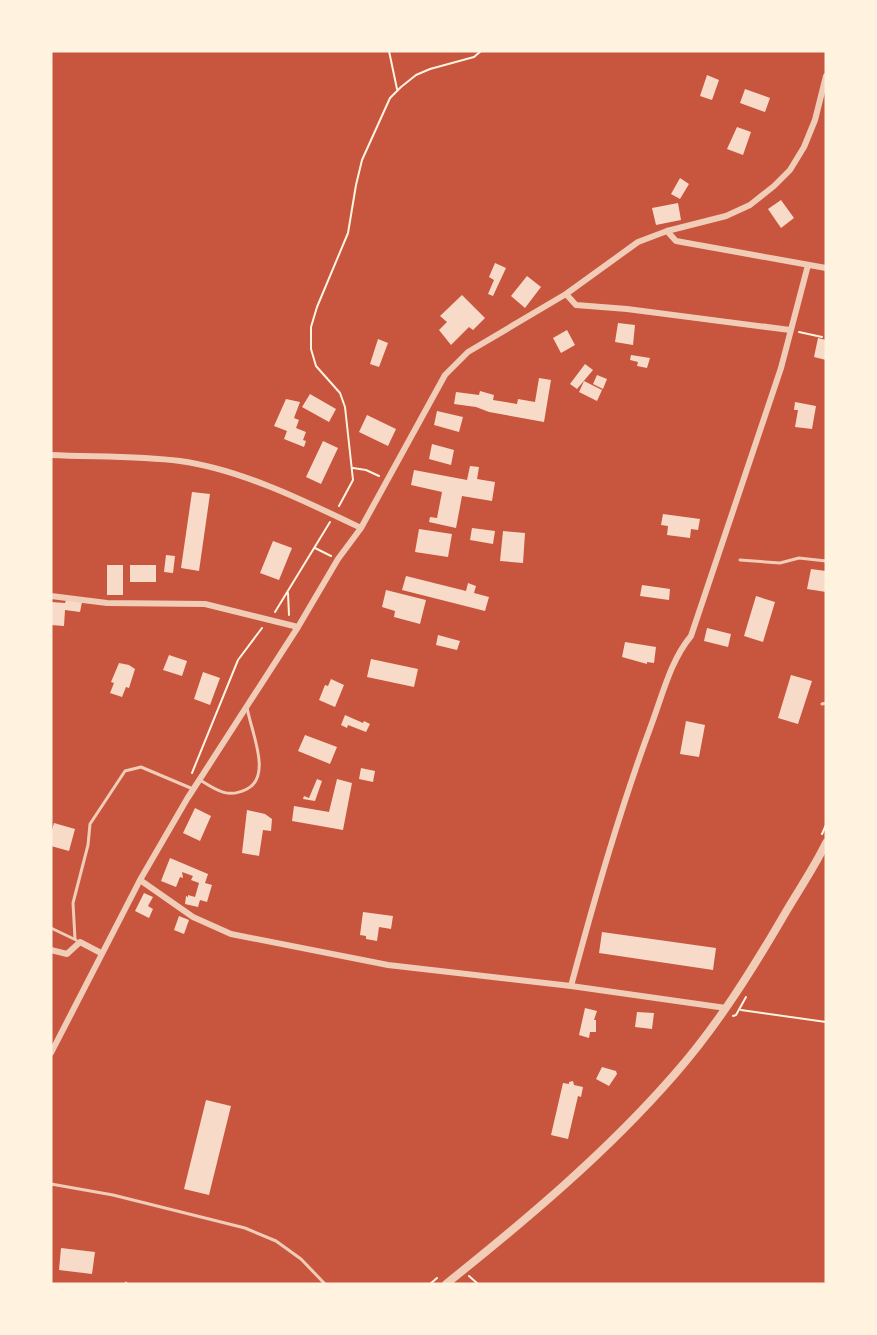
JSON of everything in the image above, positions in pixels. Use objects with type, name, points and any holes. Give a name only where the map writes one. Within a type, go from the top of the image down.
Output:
[{"type":"street","points":[[51,1053],[140,880],[199,779],[298,627],[338,559],[361,528],[445,375],[468,352],[566,294],[638,242],[667,231],[726,216],[750,205],[790,170],[804,147],[815,120],[826,76]]},
{"type":"street","points":[[667,231],[675,241],[826,268]]},
{"type":"street","points":[[571,986],[597,890],[637,765],[678,651],[691,636],[781,368],[808,265]]},
{"type":"street","points":[[566,294],[576,305],[627,309],[790,330]]},
{"type":"street","points":[[51,455],[181,461],[226,472],[286,493],[361,528]]},
{"type":"street","points":[[51,596],[107,603],[205,604],[290,623],[298,627]]},
{"type":"street","points":[[446,1284],[555,1194],[618,1135],[675,1074],[726,1008],[778,926],[826,843]]},
{"type":"street","points":[[140,880],[193,917],[231,934],[388,965],[571,986],[726,1008]]},
{"type":"street","points":[[51,950],[67,954],[78,940],[101,953]]},
{"type":"lane","points":[[740,560],[780,563],[799,558],[826,561]]},
{"type":"lane","points":[[199,779],[223,794],[238,794],[251,787],[259,777],[259,759],[249,724],[247,705]]},
{"type":"lane","points":[[78,940],[73,903],[88,845],[90,824],[125,771],[141,767],[193,789]]},
{"type":"lane","points":[[51,928],[78,940]]},
{"type":"lane","points":[[51,1184],[113,1196],[245,1228],[276,1241],[301,1258],[325,1284]]},
{"type":"path","points":[[390,51],[398,91]]},
{"type":"path","points":[[193,789],[189,784],[190,778],[238,660],[252,639],[270,620],[354,480],[345,406],[340,393],[315,366],[311,349],[311,327],[348,233],[362,160],[390,98],[416,75],[474,57],[481,51]]},
{"type":"path","points":[[790,330],[822,337]]},
{"type":"path","points":[[353,468],[366,470],[389,480]]},
{"type":"path","points":[[315,548],[338,559]]},
{"type":"path","points":[[288,592],[290,623]]},
{"type":"path","points":[[726,1008],[826,1022]]},
{"type":"path","points":[[430,1284],[438,1277]]},
{"type":"building","points":[[707,75],[719,80],[712,100],[700,96]]},
{"type":"building","points":[[745,89],[770,98],[765,112],[740,103]]},
{"type":"building","points":[[737,127],[751,132],[743,155],[727,149]]},
{"type":"building","points":[[680,178],[689,184],[680,199],[671,194]]},
{"type":"building","points":[[781,200],[794,218],[781,228],[768,209]]},
{"type":"building","points":[[678,203],[681,220],[656,225],[652,208]]},
{"type":"building","points":[[495,263],[506,268],[493,296],[488,294],[494,280],[489,277]]},
{"type":"building","points":[[527,276],[541,287],[525,308],[511,296]]},
{"type":"building","points":[[462,295],[485,318],[473,330],[469,327],[451,345],[439,330],[447,322],[440,316]]},
{"type":"building","points":[[618,323],[635,325],[633,345],[615,342]]},
{"type":"building","points":[[567,330],[575,345],[561,353],[553,338]]},
{"type":"building","points":[[818,338],[826,340],[826,360],[814,357]]},
{"type":"building","points":[[378,339],[388,343],[379,367],[370,364]]},
{"type":"building","points":[[631,355],[650,358],[647,368],[637,366],[638,362],[630,360]]},
{"type":"building","points":[[585,364],[593,370],[577,389],[570,384]]},
{"type":"building","points":[[597,375],[607,379],[603,389],[593,384]]},
{"type":"building","points":[[539,378],[551,380],[544,422],[454,404],[456,392],[479,395],[480,391],[494,395],[493,400],[517,404],[518,399],[535,402]]},
{"type":"building","points":[[584,381],[602,390],[597,401],[579,392]]},
{"type":"building","points":[[310,394],[336,409],[329,422],[302,407]]},
{"type":"building","points":[[286,399],[300,402],[294,418],[299,420],[296,428],[306,432],[303,440],[306,441],[304,447],[284,439],[287,431],[274,426]]},
{"type":"building","points":[[795,402],[816,406],[812,429],[795,427],[798,410],[794,410]]},
{"type":"building","points":[[437,411],[463,417],[459,432],[434,425]]},
{"type":"building","points":[[367,415],[396,429],[388,446],[359,432]]},
{"type":"building","points":[[323,441],[338,448],[321,484],[306,477]]},
{"type":"building","points":[[432,444],[454,450],[451,465],[429,459]]},
{"type":"building","points":[[470,466],[479,467],[477,479],[495,482],[492,501],[462,496],[456,528],[429,522],[430,517],[437,518],[442,492],[411,485],[414,470],[467,480]]},
{"type":"building","points":[[192,492],[210,494],[199,571],[181,568]]},
{"type":"building","points":[[663,514],[700,519],[698,530],[691,529],[690,538],[667,535],[668,526],[661,525]]},
{"type":"building","points":[[472,528],[495,531],[493,544],[470,540]]},
{"type":"building","points":[[419,529],[452,534],[448,557],[415,552]]},
{"type":"building","points":[[503,531],[525,533],[523,563],[500,561]]},
{"type":"building","points":[[273,541],[292,548],[279,580],[260,573]]},
{"type":"building","points":[[166,555],[175,556],[173,573],[164,572]]},
{"type":"building","points":[[107,565],[123,565],[123,595],[107,595]]},
{"type":"building","points":[[130,565],[156,565],[156,582],[130,582]]},
{"type":"building","points":[[811,569],[826,571],[826,592],[807,589]]},
{"type":"building","points":[[406,576],[466,591],[468,583],[476,586],[474,593],[489,597],[485,611],[402,590]]},
{"type":"building","points":[[642,585],[670,589],[669,600],[640,596]]},
{"type":"building","points":[[386,590],[426,600],[420,624],[394,617],[395,611],[382,607]]},
{"type":"building","points":[[756,596],[775,602],[763,642],[744,636]]},
{"type":"building","points":[[66,600],[82,602],[80,612],[65,610],[64,626],[51,625],[51,602],[65,603]]},
{"type":"building","points":[[707,628],[731,634],[728,647],[704,641]]},
{"type":"building","points":[[438,635],[460,641],[457,650],[436,645]]},
{"type":"building","points":[[625,642],[656,647],[654,663],[647,662],[647,664],[622,657]]},
{"type":"building","points":[[169,655],[187,661],[182,676],[163,670]]},
{"type":"building","points":[[371,659],[418,669],[414,687],[367,677]]},
{"type":"building","points":[[119,663],[135,669],[129,688],[126,687],[122,697],[110,693],[114,683],[111,682]]},
{"type":"building","points":[[203,672],[220,678],[210,705],[194,699]]},
{"type":"building","points":[[791,675],[812,681],[798,724],[778,718]]},
{"type":"building","points":[[331,679],[344,685],[335,707],[319,700],[325,685],[328,686]]},
{"type":"building","points":[[345,715],[370,724],[366,732],[348,725],[347,728],[341,725]]},
{"type":"building","points":[[686,721],[705,725],[699,757],[680,754]]},
{"type":"building","points":[[305,735],[337,747],[330,764],[298,751]]},
{"type":"building","points":[[361,768],[375,771],[373,782],[359,779]]},
{"type":"building","points":[[317,779],[322,781],[315,801],[303,799],[304,796],[309,798]]},
{"type":"building","points":[[337,779],[352,783],[343,830],[292,821],[294,806],[329,812]]},
{"type":"building","points":[[195,808],[211,816],[200,841],[183,833]]},
{"type":"building","points":[[247,810],[265,814],[272,819],[271,831],[263,830],[259,856],[242,853]]},
{"type":"building","points":[[54,823],[75,829],[69,851],[51,846]]},
{"type":"building","points":[[170,858],[208,874],[205,883],[212,885],[207,902],[200,900],[198,907],[185,904],[186,896],[195,897],[199,883],[191,880],[193,876],[182,872],[183,878],[180,877],[176,887],[161,881]]},
{"type":"building","points":[[144,893],[153,897],[148,906],[153,909],[149,918],[135,911]]},
{"type":"building","points":[[363,912],[393,916],[391,929],[379,927],[377,941],[366,939],[366,936],[360,935]]},
{"type":"building","points":[[179,916],[189,920],[184,934],[174,930]]},
{"type":"building","points":[[602,932],[716,948],[713,970],[599,953]]},
{"type":"building","points":[[585,1008],[597,1011],[594,1020],[596,1020],[596,1032],[590,1032],[589,1038],[579,1035]]},
{"type":"building","points":[[637,1012],[654,1013],[652,1029],[635,1027]]},
{"type":"building","points":[[602,1067],[616,1071],[617,1074],[609,1086],[596,1079]]},
{"type":"building","points":[[573,1081],[574,1085],[583,1087],[581,1097],[578,1096],[568,1139],[551,1135],[563,1083],[569,1084]]},
{"type":"building","points":[[206,1100],[231,1106],[209,1195],[184,1189]]},
{"type":"building","points":[[61,1248],[95,1252],[92,1274],[59,1270]]}]
